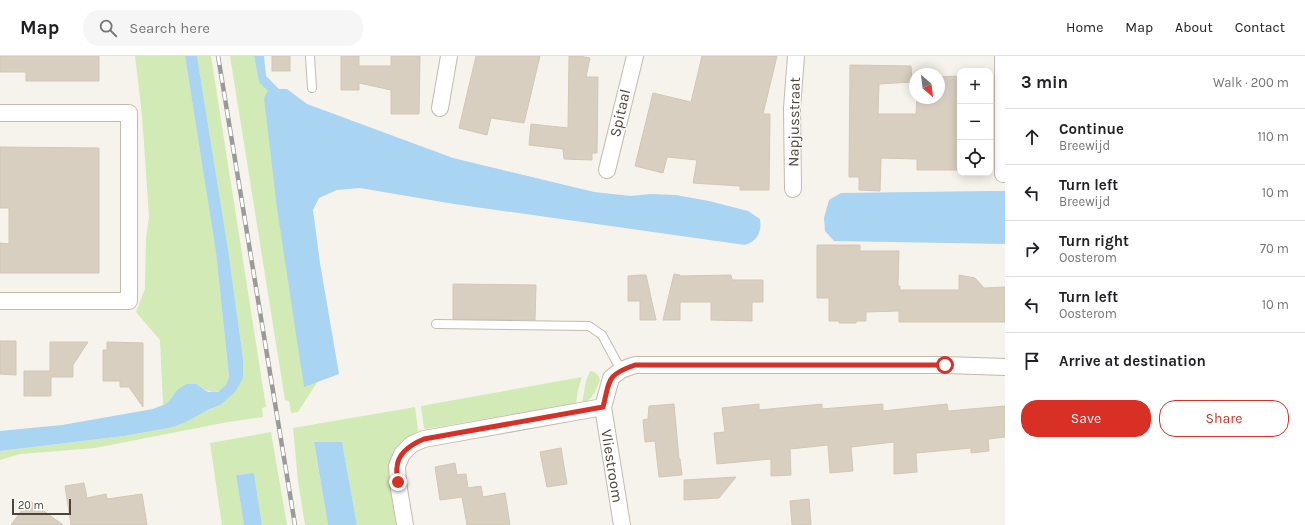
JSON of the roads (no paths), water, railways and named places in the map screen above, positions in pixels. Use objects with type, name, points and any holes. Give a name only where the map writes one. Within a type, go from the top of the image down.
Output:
[{"type":"street","points":[[440,108],[449,56]]},
{"type":"street","name":"Spitaal","points":[[607,170],[635,56]]},
{"type":"street","name":"Napjusstraat","points":[[793,189],[792,108],[796,56]]},
{"type":"street","points":[[1003,56],[1003,174]]},
{"type":"street","points":[[0,113],[129,113],[129,301],[0,301]]},
{"type":"street","points":[[405,525],[397,466],[402,454],[412,444],[424,439],[603,407],[611,378],[622,370],[635,365],[945,365],[1005,367]]},
{"type":"street","name":"Vliestroom","points":[[603,407],[622,525]]},
{"type":"lane","points":[[310,56],[312,88]]},
{"type":"lane","points":[[436,324],[589,326],[602,335],[622,370]]},
{"type":"water","points":[[185,56],[197,56],[228,249],[243,358],[243,378],[235,392],[220,405],[184,423],[169,428],[124,436],[0,451],[0,431],[62,425],[153,409],[168,402],[177,390],[186,384],[196,384],[208,392],[218,392],[226,385],[229,377],[216,253]]},
{"type":"water","points":[[254,56],[264,56],[266,76],[279,89],[287,89],[307,104],[453,158],[594,192],[631,196],[650,194],[676,195],[709,201],[748,211],[760,219],[760,231],[753,241],[745,245],[454,204],[360,188],[337,190],[319,198],[313,210],[320,263],[339,374],[304,387],[277,208],[264,98],[268,91],[259,82]]},
{"type":"water","points":[[1005,191],[1005,244],[834,241],[825,231],[824,218],[829,200],[841,193]]},
{"type":"water","points":[[314,442],[342,442],[357,525],[328,525]]},
{"type":"water","points":[[254,473],[262,525],[244,525],[236,475]]},
{"type":"railway","points":[[218,56],[295,525]]}]
